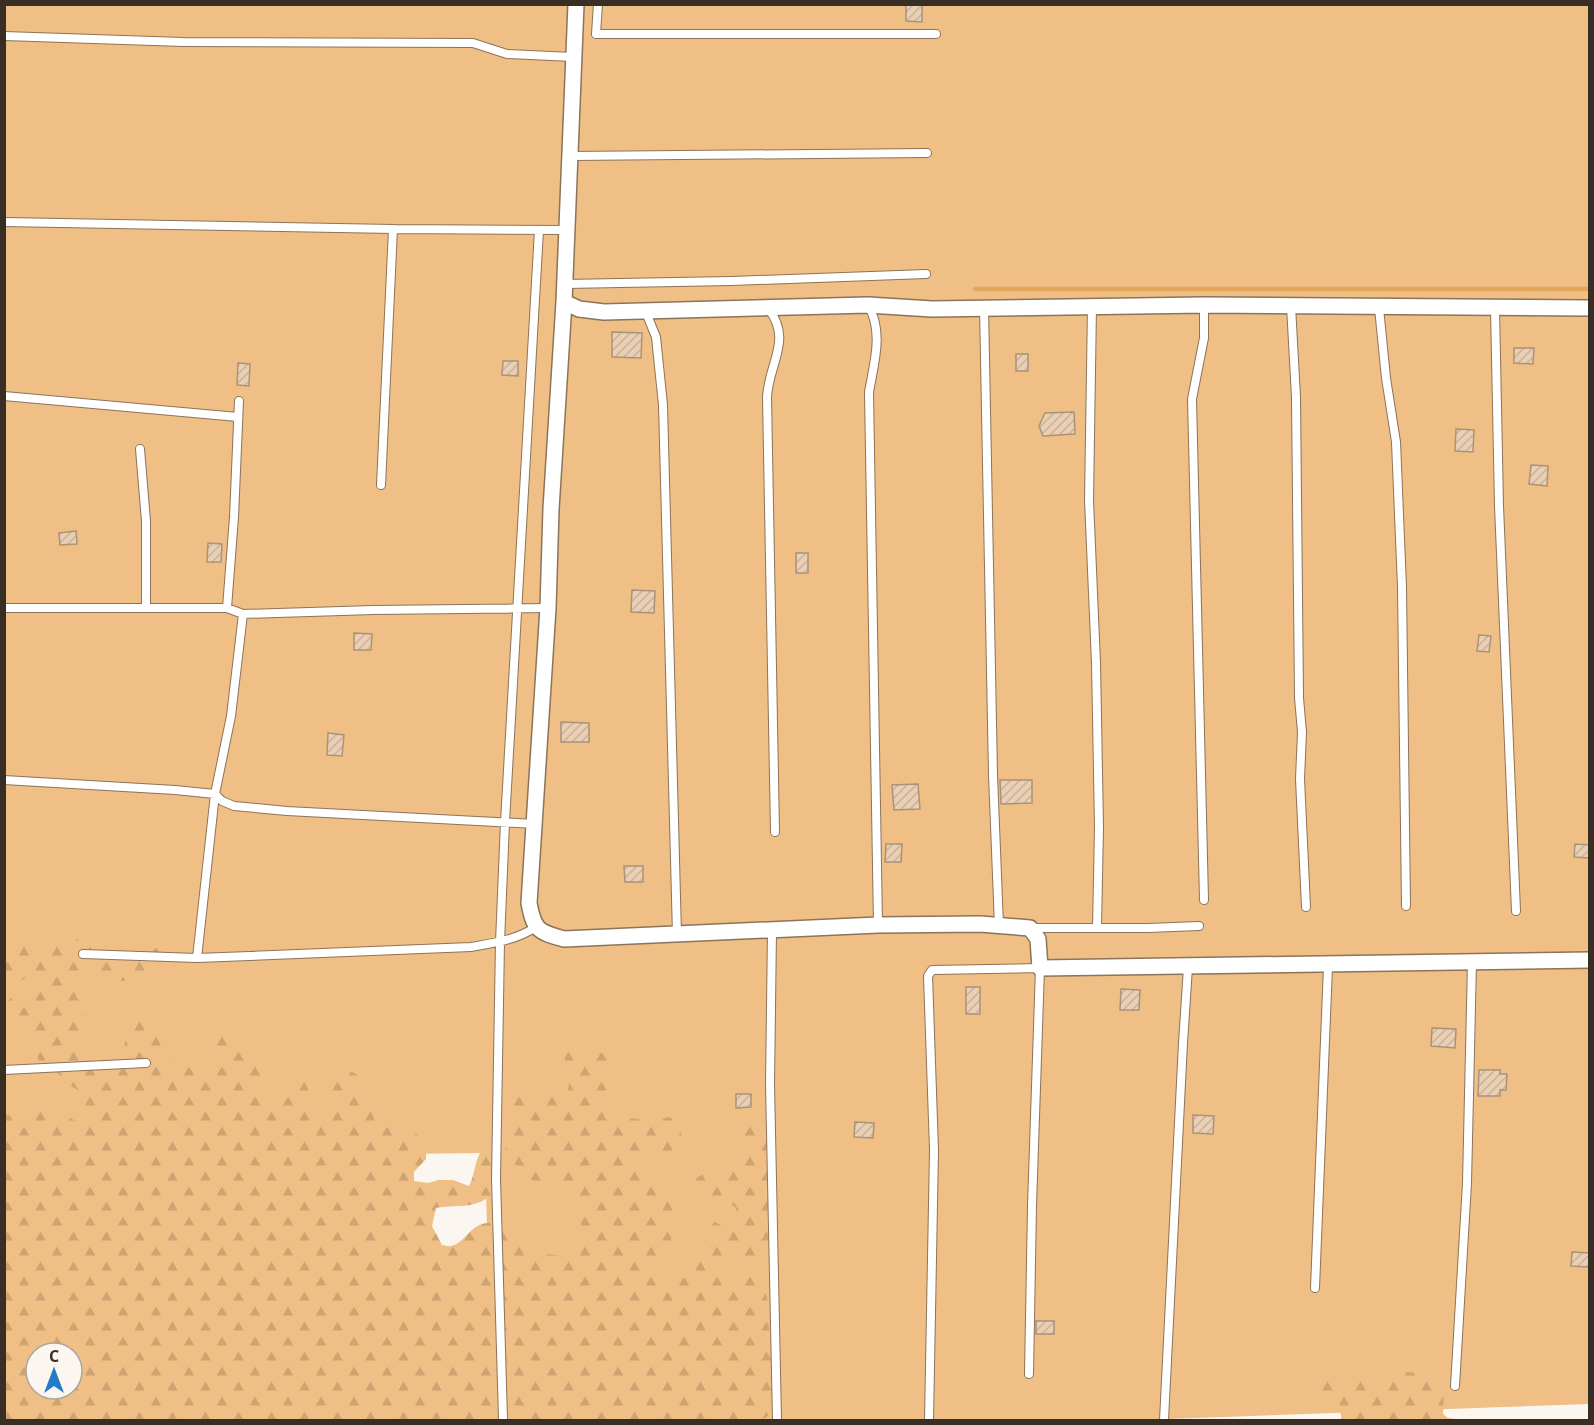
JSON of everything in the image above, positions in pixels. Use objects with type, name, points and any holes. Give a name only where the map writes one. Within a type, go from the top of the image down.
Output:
[{"type":"street","points":[[576,4],[568,230],[551,509],[548,608],[529,903],[536,927],[543,933],[564,939],[878,925],[980,924],[1030,928],[1038,939],[1040,968],[1329,966],[1590,960]]},
{"type":"street","points":[[564,302],[579,309],[604,312],[868,305],[932,309],[1204,305],[1590,308]]},
{"type":"lane","points":[[598,4],[596,34],[936,34]]},
{"type":"lane","points":[[4,36],[183,42],[473,43],[507,54],[573,57]]},
{"type":"lane","points":[[570,156],[927,153]]},
{"type":"lane","points":[[4,222],[568,230]]},
{"type":"lane","points":[[381,485],[393,229]]},
{"type":"lane","points":[[503,1419],[496,1179],[500,942],[539,230]]},
{"type":"lane","points":[[565,284],[926,274]]},
{"type":"lane","points":[[868,305],[878,330],[869,392],[878,925]]},
{"type":"lane","points":[[1204,305],[1204,338],[1192,399],[1204,900]]},
{"type":"lane","points":[[1092,306],[1089,500],[1099,827],[1097,928]]},
{"type":"lane","points":[[1291,306],[1296,397],[1299,698],[1302,732],[1300,778],[1306,907]]},
{"type":"lane","points":[[767,307],[777,319],[780,330],[780,346],[770,372],[767,397],[775,832]]},
{"type":"lane","points":[[984,307],[993,775],[999,926]]},
{"type":"lane","points":[[1379,308],[1386,378],[1396,442],[1402,587],[1406,906]]},
{"type":"lane","points":[[1495,308],[1499,506],[1516,911]]},
{"type":"lane","points":[[645,310],[656,337],[663,405],[677,935]]},
{"type":"lane","points":[[4,396],[238,417]]},
{"type":"lane","points":[[227,608],[239,401]]},
{"type":"lane","points":[[140,449],[146,521],[146,608]]},
{"type":"lane","points":[[4,608],[227,608],[243,614],[548,608]]},
{"type":"lane","points":[[197,958],[214,794],[231,716],[243,614]]},
{"type":"lane","points":[[4,780],[214,794],[222,801],[234,806],[276,810],[535,824]]},
{"type":"lane","points":[[1030,928],[1198,926]]},
{"type":"lane","points":[[83,954],[197,958],[471,947],[524,935],[536,927]]},
{"type":"lane","points":[[772,931],[770,1084],[777,1420]]},
{"type":"lane","points":[[1455,1386],[1467,1183],[1472,962]]},
{"type":"lane","points":[[1164,1420],[1182,1042],[1188,966]]},
{"type":"lane","points":[[1315,1288],[1329,966]]},
{"type":"lane","points":[[928,1420],[934,1150],[928,976],[932,970],[1040,968],[1029,1374]]},
{"type":"lane","points":[[4,1070],[146,1064]]},
{"type":"green space","points":[[4,5],[1589,5],[1589,1404],[1138,1420],[492,1420],[485,1153],[5,1158]]},
{"type":"green space","points":[[84,936],[91,939],[98,951],[126,962],[133,958],[136,947],[145,944],[158,949],[164,960],[163,967],[129,981],[114,981],[78,973],[77,987],[87,1024],[79,1049],[89,1056],[106,1060],[123,1055],[128,1023],[139,1020],[152,1025],[160,1041],[162,1058],[190,1068],[209,1068],[217,1055],[214,1043],[216,1033],[226,1033],[232,1038],[231,1052],[249,1053],[261,1061],[263,1085],[269,1099],[283,1103],[291,1093],[297,1077],[308,1088],[308,1105],[331,1125],[330,1073],[339,1067],[356,1074],[365,1092],[378,1132],[393,1125],[405,1126],[426,1145],[426,1159],[414,1172],[414,1181],[428,1183],[453,1180],[469,1186],[479,1154],[482,1150],[491,1149],[493,1161],[491,1195],[471,1205],[436,1208],[432,1226],[442,1245],[457,1244],[475,1228],[487,1223],[498,1225],[548,1254],[564,1254],[575,1245],[581,1225],[578,1213],[559,1188],[537,1185],[515,1164],[506,1150],[504,1139],[523,1115],[520,1111],[505,1105],[502,1099],[508,1093],[567,1097],[570,1077],[563,1053],[587,1051],[611,1056],[613,1073],[606,1083],[609,1117],[656,1120],[669,1117],[678,1123],[683,1145],[682,1159],[667,1165],[660,1152],[654,1148],[644,1155],[643,1179],[655,1184],[670,1182],[678,1188],[674,1229],[667,1249],[656,1267],[661,1279],[674,1281],[691,1276],[694,1268],[694,1247],[707,1238],[704,1229],[709,1219],[730,1230],[734,1228],[736,1208],[726,1200],[696,1197],[690,1190],[691,1181],[705,1173],[736,1171],[741,1158],[747,1116],[760,1118],[767,1123],[768,1253],[765,1262],[758,1268],[722,1257],[716,1261],[722,1269],[748,1276],[762,1283],[767,1297],[774,1406],[767,1417],[761,1420],[5,1420],[5,1115],[22,1117],[39,1104],[58,1109],[78,1122],[88,1116],[83,1093],[69,1085],[57,1072],[58,1065],[38,1061],[33,1031],[11,1021],[6,1013],[6,1004],[14,993],[48,985],[63,969],[30,975],[20,982],[5,986],[5,941],[23,944],[52,941],[72,942]]},
{"type":"green space","points":[[1406,1372],[1438,1375],[1444,1383],[1443,1414],[1448,1418],[1464,1420],[1341,1420],[1337,1406],[1316,1391],[1316,1383],[1332,1380],[1370,1380]]},
{"type":"building","points":[[906,4],[922,4],[922,22],[906,21]]},
{"type":"building","points":[[612,332],[642,333],[641,358],[612,357]]},
{"type":"building","points":[[1514,348],[1534,348],[1533,364],[1514,363]]},
{"type":"building","points":[[1016,354],[1028,354],[1028,371],[1016,371]]},
{"type":"building","points":[[503,361],[518,361],[518,376],[502,375]]},
{"type":"building","points":[[238,363],[250,364],[249,386],[237,385]]},
{"type":"building","points":[[1074,412],[1075,434],[1043,436],[1039,426],[1045,413]]},
{"type":"building","points":[[1456,429],[1474,430],[1473,452],[1455,451]]},
{"type":"building","points":[[1531,465],[1548,466],[1547,486],[1529,484]]},
{"type":"building","points":[[76,531],[77,544],[60,545],[59,533]]},
{"type":"building","points":[[208,543],[222,544],[221,562],[207,562]]},
{"type":"building","points":[[796,553],[808,553],[808,573],[796,573]]},
{"type":"building","points":[[632,590],[655,591],[654,613],[631,612]]},
{"type":"building","points":[[354,633],[372,634],[371,650],[354,650]]},
{"type":"building","points":[[1479,635],[1491,636],[1489,652],[1477,651]]},
{"type":"building","points":[[561,722],[589,723],[589,742],[561,742]]},
{"type":"building","points":[[328,733],[344,735],[342,756],[327,755]]},
{"type":"building","points":[[1000,780],[1032,780],[1032,803],[1001,804]]},
{"type":"building","points":[[918,784],[920,809],[894,810],[892,785]]},
{"type":"building","points":[[886,844],[902,844],[901,862],[885,862]]},
{"type":"building","points":[[1575,844],[1590,845],[1589,858],[1574,857]]},
{"type":"building","points":[[624,866],[643,866],[643,882],[625,882]]},
{"type":"building","points":[[966,987],[980,987],[980,1014],[966,1014]]},
{"type":"building","points":[[1121,989],[1140,990],[1139,1010],[1120,1010]]},
{"type":"building","points":[[1432,1028],[1456,1029],[1455,1048],[1431,1046]]},
{"type":"building","points":[[1479,1070],[1500,1070],[1500,1074],[1507,1074],[1506,1090],[1500,1090],[1500,1096],[1478,1096]]},
{"type":"building","points":[[736,1094],[751,1094],[751,1107],[736,1108]]},
{"type":"building","points":[[1193,1115],[1214,1116],[1213,1134],[1193,1133]]},
{"type":"building","points":[[855,1122],[874,1123],[873,1138],[854,1137]]},
{"type":"building","points":[[1572,1252],[1590,1253],[1589,1267],[1571,1266]]},
{"type":"building","points":[[1036,1321],[1054,1321],[1054,1334],[1036,1334]]},
{"type":"waterway","points":[[975,289],[1590,289]]}]
